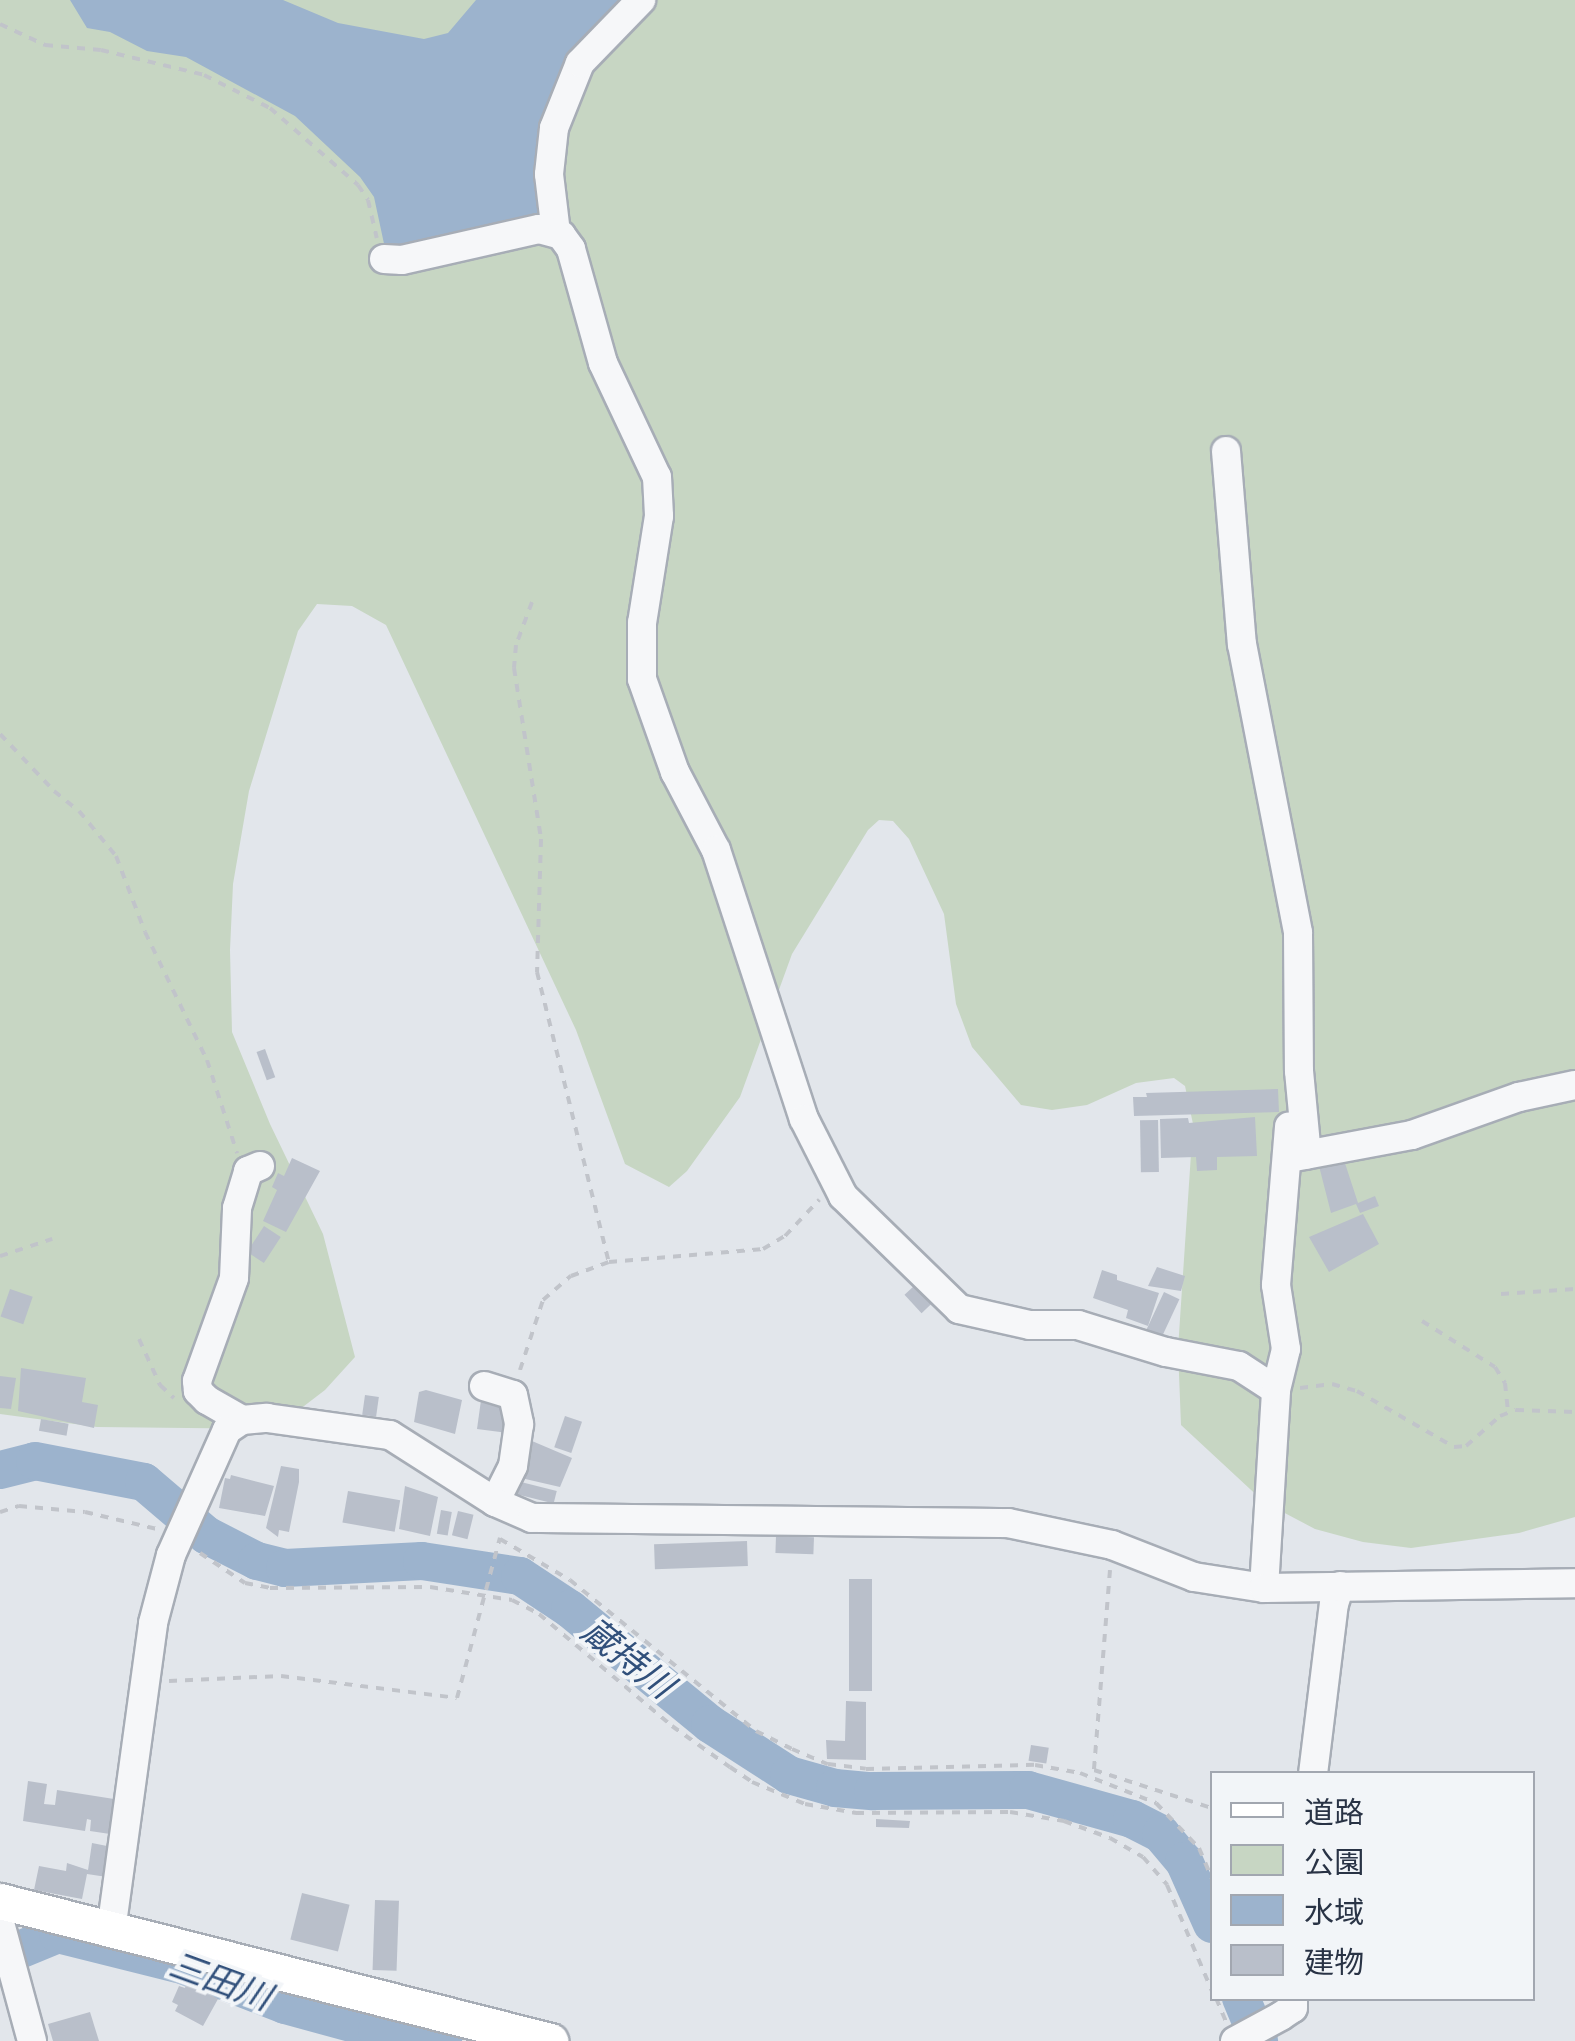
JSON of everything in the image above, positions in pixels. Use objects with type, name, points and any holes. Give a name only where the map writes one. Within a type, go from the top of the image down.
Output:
[{"type":"main road","points":[[0,1901],[550,2041]]},
{"type":"street","points":[[556,233],[549,174],[554,128],[580,63],[641,0]]},
{"type":"street","points":[[384,259],[402,260],[539,229],[556,233],[571,249],[603,363],[658,478],[657,534],[640,656],[642,679],[675,772],[716,850],[804,1120],[834,1181],[863,1217],[908,1254],[960,1310],[1030,1325],[1078,1325],[1152,1348],[1239,1366],[1276,1390]]},
{"type":"street","points":[[1226,452],[1242,644],[1298,932],[1298,1157],[1276,1285],[1286,1349],[1276,1390],[1264,1588]]},
{"type":"street","points":[[1298,1157],[1412,1135],[1518,1097],[1575,1085]]},
{"type":"street","points":[[1289,1127],[1298,1157]]},
{"type":"street","points":[[254,1168],[237,1208],[234,1278],[198,1381],[198,1391],[242,1420],[283,1420],[390,1435],[503,1506],[532,1518],[1008,1522],[1112,1545],[1194,1577],[1264,1588],[1575,1583]]},
{"type":"street","points":[[484,1386],[513,1395],[520,1424],[503,1506]]},
{"type":"street","points":[[111,1931],[153,1623],[178,1538],[227,1430],[242,1420]]},
{"type":"street","points":[[1314,1771],[1334,1604],[1340,1586]]},
{"type":"street","points":[[0,1901],[8,1955],[32,2041]]},
{"type":"street","points":[[1235,2041],[1293,2008],[1294,2001]]},
{"type":"path","points":[[0,24],[46,45],[101,50],[204,75],[270,108],[358,185],[374,219],[378,256],[384,259]]},
{"type":"path","points":[[532,602],[516,645],[514,668],[541,839],[537,972],[609,1262]]},
{"type":"path","points":[[0,734],[54,791],[80,811],[116,856],[144,932],[207,1060],[236,1151],[254,1168]]},
{"type":"path","points":[[513,1395],[542,1300],[571,1276],[609,1262],[762,1248],[785,1236],[834,1181]]},
{"type":"path","points":[[0,1256],[52,1239]]},
{"type":"path","points":[[1501,1294],[1575,1289]]},
{"type":"path","points":[[1422,1321],[1495,1367],[1505,1383],[1508,1413]]},
{"type":"path","points":[[1276,1390],[1332,1384],[1357,1391],[1404,1414],[1426,1435],[1454,1447],[1466,1446],[1508,1413],[1575,1412]]},
{"type":"path","points":[[0,1512],[18,1506],[85,1512],[150,1526],[178,1538],[232,1576],[257,1586],[430,1587],[512,1600],[540,1614],[672,1726],[752,1782],[780,1796],[856,1813],[1010,1812],[1064,1821],[1129,1847],[1167,1885],[1210,1985]]},
{"type":"path","points":[[146,1682],[281,1676],[457,1698],[500,1539],[503,1506]]},
{"type":"path","points":[[500,1539],[570,1580],[756,1731],[792,1749],[828,1764],[866,1769],[1035,1766],[1080,1773],[1156,1803],[1199,1848],[1210,1873]]},
{"type":"path","points":[[1112,1545],[1094,1770],[1210,1807]]},
{"type":"green space","points":[[0,0],[1575,0],[1575,1517],[1519,1533],[1411,1548],[1363,1542],[1315,1529],[1264,1502],[1181,1425],[1178,1349],[1193,1124],[1185,1086],[1174,1078],[1136,1083],[1087,1105],[1052,1110],[1021,1105],[972,1047],[956,1004],[944,914],[909,839],[893,821],[879,820],[868,830],[792,954],[740,1097],[687,1171],[669,1187],[625,1164],[576,1030],[386,625],[352,606],[317,604],[298,631],[249,791],[233,884],[230,950],[232,1032],[270,1124],[323,1234],[355,1357],[325,1390],[274,1429],[97,1427],[0,1414]]},
{"type":"water","points":[[70,0],[283,0],[338,23],[424,39],[448,33],[476,0],[630,0],[584,45],[544,217],[386,253],[374,197],[360,177],[295,116],[186,57],[147,51],[110,32],[87,28]]},
{"type":"building","points":[[265,1049],[275,1077],[267,1080],[257,1052]]},
{"type":"building","points":[[1278,1089],[1279,1112],[1134,1116],[1133,1097],[1147,1097],[1146,1093]]},
{"type":"building","points":[[1255,1117],[1257,1156],[1217,1157],[1217,1170],[1197,1171],[1196,1157],[1161,1158],[1160,1119],[1188,1118],[1189,1123]]},
{"type":"building","points":[[1140,1120],[1158,1120],[1159,1172],[1141,1172]]},
{"type":"building","points":[[1342,1154],[1358,1203],[1375,1196],[1379,1206],[1360,1213],[1356,1204],[1331,1213],[1318,1162]]},
{"type":"building","points":[[292,1158],[320,1171],[286,1232],[263,1221],[277,1190],[272,1187],[278,1173],[284,1176]]},
{"type":"building","points":[[1363,1214],[1379,1244],[1329,1272],[1309,1237]]},
{"type":"building","points":[[264,1226],[281,1237],[264,1263],[247,1252]]},
{"type":"building","points":[[1157,1267],[1185,1276],[1181,1291],[1148,1286]]},
{"type":"building","points":[[1102,1270],[1117,1275],[1117,1280],[1159,1293],[1148,1326],[1126,1318],[1128,1310],[1093,1298]]},
{"type":"building","points":[[914,1286],[931,1304],[922,1313],[904,1295]]},
{"type":"building","points":[[10,1289],[33,1297],[23,1324],[1,1316]]},
{"type":"building","points":[[1164,1292],[1179,1299],[1159,1343],[1144,1336]]},
{"type":"building","points":[[21,1368],[86,1378],[82,1402],[98,1405],[94,1428],[18,1411]]},
{"type":"building","points":[[0,1376],[16,1378],[11,1409],[0,1408]]},
{"type":"building","points":[[426,1390],[462,1400],[455,1434],[414,1422],[419,1392]]},
{"type":"building","points":[[482,1393],[509,1402],[508,1433],[477,1429]]},
{"type":"building","points":[[365,1395],[379,1397],[376,1417],[362,1415]]},
{"type":"building","points":[[565,1416],[582,1422],[571,1453],[554,1447]]},
{"type":"building","points":[[41,1419],[69,1424],[66,1436],[39,1431]]},
{"type":"building","points":[[532,1441],[572,1458],[560,1487],[521,1478]]},
{"type":"building","points":[[281,1466],[299,1469],[299,1482],[289,1532],[279,1530],[278,1537],[266,1528]]},
{"type":"building","points":[[231,1475],[274,1486],[265,1516],[219,1508],[225,1478],[230,1479]]},
{"type":"building","points":[[517,1481],[557,1491],[554,1504],[514,1494]]},
{"type":"building","points":[[405,1486],[438,1497],[430,1536],[399,1529]]},
{"type":"building","points":[[348,1491],[400,1500],[395,1532],[342,1523]]},
{"type":"building","points":[[441,1510],[452,1512],[448,1536],[437,1534]]},
{"type":"building","points":[[458,1511],[474,1515],[467,1539],[452,1535]]},
{"type":"building","points":[[776,1536],[814,1537],[813,1554],[775,1553]]},
{"type":"building","points":[[747,1541],[748,1566],[655,1569],[654,1544]]},
{"type":"building","points":[[849,1579],[872,1579],[872,1691],[849,1691]]},
{"type":"building","points":[[846,1701],[866,1702],[866,1760],[827,1759],[826,1740],[845,1741]]},
{"type":"building","points":[[1031,1745],[1049,1748],[1046,1764],[1028,1761]]},
{"type":"building","points":[[28,1781],[47,1784],[44,1804],[55,1805],[57,1790],[114,1799],[110,1834],[90,1831],[91,1820],[87,1819],[85,1831],[23,1821]]},
{"type":"building","points":[[876,1819],[910,1821],[909,1828],[876,1827]]},
{"type":"building","points":[[92,1843],[112,1847],[107,1877],[87,1874],[82,1899],[34,1890],[39,1866],[66,1871],[67,1863],[88,1870]]},
{"type":"building","points":[[302,1893],[350,1905],[338,1951],[290,1940]]},
{"type":"building","points":[[375,1900],[399,1901],[397,1971],[373,1970]]},
{"type":"building","points":[[187,1981],[218,1999],[203,2026],[175,2011],[178,2005],[172,2002],[179,1986],[185,1988]]},
{"type":"building","points":[[90,2012],[99,2041],[53,2041],[48,2024]]},
{"type":"waterway","name":"蔵持川","points":[[0,1470],[35,1461],[144,1482],[206,1535],[257,1561],[285,1568],[422,1561],[520,1576],[570,1609],[710,1724],[789,1775],[835,1788],[873,1791],[1028,1790],[1132,1819],[1161,1834],[1184,1861],[1210,1920]]},
{"type":"waterway","name":"三田川","points":[[0,1958],[58,1934],[185,1966],[285,2005],[377,2030],[443,2041]]},
{"type":"waterway","name":"蔵持川","points":[[1242,2001],[1259,2041]]}]
